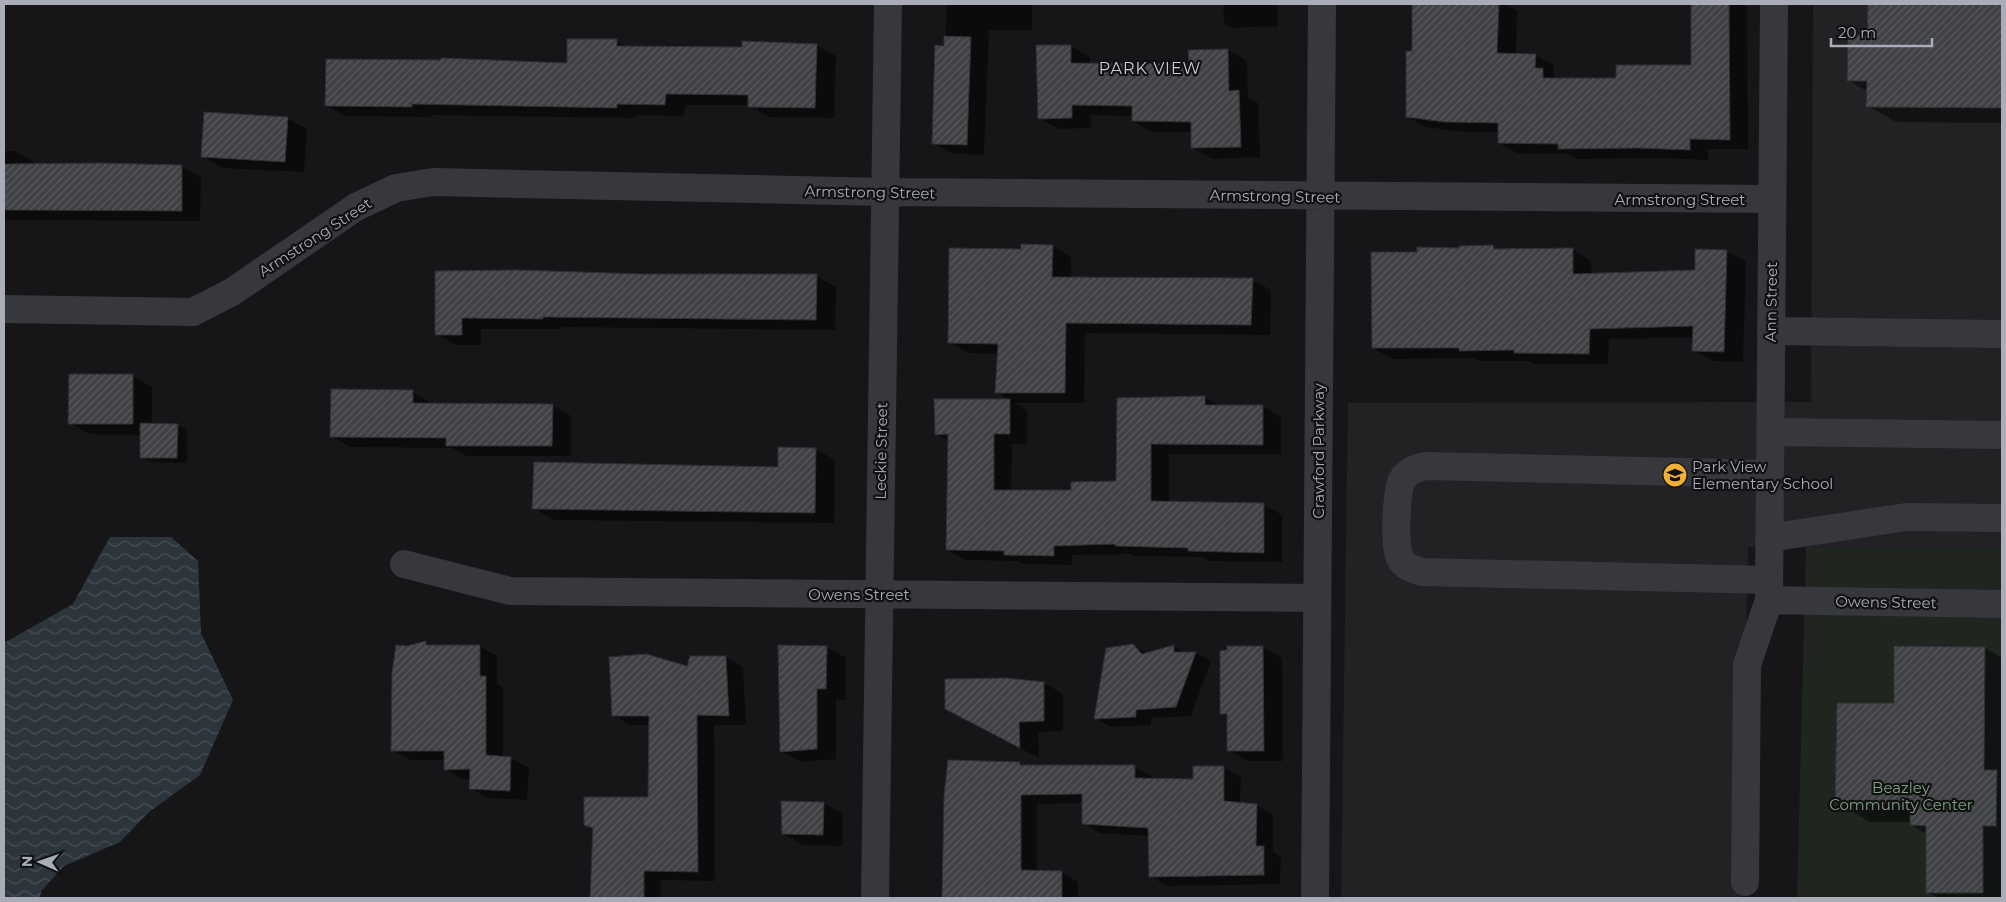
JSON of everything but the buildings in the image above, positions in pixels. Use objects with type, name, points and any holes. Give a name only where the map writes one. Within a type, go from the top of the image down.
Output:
[{"type":"street","name":"Leckie Street","points":[[875,898],[888,4]]},
{"type":"street","name":"Crawford Parkway","points":[[1315,898],[1322,4]]},
{"type":"street","name":"Ann Street","points":[[1745,882],[1747,665],[1769,590],[1774,4]]},
{"type":"street","name":"Armstrong Street","points":[[4,309],[193,312],[232,292],[356,207],[396,188],[432,182],[885,192],[1320,197],[1772,199]]},
{"type":"street","points":[[1771,331],[2002,334]]},
{"type":"street","points":[[1770,432],[2002,435]]},
{"type":"street","name":"Owens Street","points":[[1770,474],[1425,466],[1412,469],[1403,479],[1399,491],[1398,546],[1400,559],[1410,568],[1423,572],[2002,604]]},
{"type":"street","points":[[1769,538],[1906,517],[2002,518]]},
{"type":"street","name":"Owens Street","points":[[404,564],[510,591],[1317,598]]},
{"type":"shaded area","name":"Park View Elementary School","points":[[1813,4],[2002,4],[2002,548],[1748,547],[1741,898],[1341,898],[1348,403],[1811,402]]},
{"type":"green space","name":"Beazley Community Center","points":[[1806,547],[2002,548],[2002,898],[1797,898]]},
{"type":"water","points":[[110,537],[171,537],[198,561],[201,633],[233,700],[200,775],[149,812],[120,842],[64,866],[41,891],[40,898],[4,898],[4,643],[73,604]]},
{"type":"place","name":"Park View Elementary School","points":[[1675,475]]},
{"type":"district","name":"PARK VIEW","points":[[1150,68]]}]
